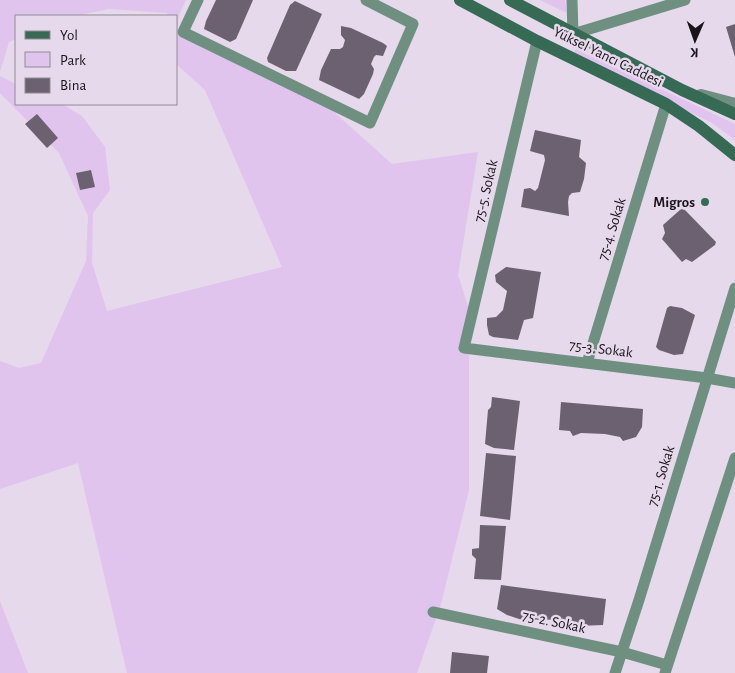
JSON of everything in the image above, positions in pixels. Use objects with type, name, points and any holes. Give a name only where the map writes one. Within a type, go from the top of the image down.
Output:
[{"type":"main road","name":"Yüksel Yancı Caddesi","points":[[460,0],[537,41],[666,104],[699,126],[735,155]]},
{"type":"main road","name":"Yüksel Yancı Caddesi","points":[[510,0],[682,90],[735,114]]},
{"type":"street","points":[[198,0],[183,32],[370,123],[413,24],[366,0]]},
{"type":"street","points":[[572,0],[573,34],[685,0]]},
{"type":"street","name":"75-5. Sokak","points":[[464,348],[537,41]]},
{"type":"street","points":[[682,90],[735,104]]},
{"type":"street","name":"75-4. Sokak","points":[[587,363],[666,104]]},
{"type":"street","name":"75-1. Sokak","points":[[615,673],[735,288]]},
{"type":"street","name":"75-3. Sokak","points":[[464,348],[735,383]]},
{"type":"street","points":[[666,669],[735,458]]},
{"type":"street","name":"75-2. Sokak","points":[[433,612],[622,652],[666,669]]},
{"type":"green space","points":[[0,0],[186,0],[179,15],[178,24],[178,15],[109,9],[81,15],[15,15],[15,39],[9,42],[0,72]]},
{"type":"green space","points":[[540,0],[565,0],[567,13]]},
{"type":"green space","points":[[178,34],[326,105],[392,164],[478,152],[458,275],[469,309],[469,490],[441,604],[417,673],[127,673],[78,463],[0,489],[0,361],[19,368],[41,363],[86,261],[88,216],[59,153],[0,93],[0,76],[15,84],[15,105],[64,105],[82,116],[105,147],[110,190],[93,213],[92,263],[107,311],[282,267],[205,90],[178,66]]},
{"type":"green space","points":[[576,49],[735,124],[735,140],[712,123],[573,54]]},
{"type":"green space","points":[[0,601],[28,673],[0,673]]},
{"type":"building","points":[[216,0],[253,0],[236,39],[230,42],[204,29]]},
{"type":"building","points":[[295,1],[322,14],[296,71],[286,71],[268,62],[267,58],[290,5]]},
{"type":"building","points":[[735,24],[735,57],[726,27]]},
{"type":"building","points":[[341,26],[351,28],[387,46],[383,56],[376,55],[374,57],[371,64],[374,69],[373,74],[364,94],[359,99],[319,80],[321,70],[331,49],[343,47],[345,40],[341,35]]},
{"type":"building","points":[[37,114],[58,138],[47,148],[25,124]]},
{"type":"building","points":[[535,130],[581,140],[579,157],[586,163],[584,179],[580,192],[572,193],[569,196],[569,216],[521,207],[524,189],[530,188],[535,191],[538,188],[545,160],[544,155],[530,151]]},
{"type":"building","points":[[91,170],[95,187],[80,190],[76,173]]},
{"type":"building","points":[[681,209],[685,210],[716,242],[715,245],[692,262],[686,259],[682,262],[662,239],[665,233],[663,225]]},
{"type":"building","points":[[506,267],[541,272],[533,318],[524,320],[518,340],[493,337],[489,335],[487,325],[487,318],[496,317],[503,310],[507,291],[496,282],[495,275]]},
{"type":"building","points":[[670,306],[682,308],[695,315],[683,354],[674,355],[659,350],[656,347],[667,308]]},
{"type":"building","points":[[492,397],[520,401],[514,450],[494,448],[485,444],[488,410],[491,407]]},
{"type":"building","points":[[561,402],[643,409],[642,427],[636,437],[623,441],[620,437],[605,434],[581,433],[573,436],[570,431],[559,430]]},
{"type":"building","points":[[486,453],[516,456],[510,520],[480,516]]},
{"type":"building","points":[[480,525],[506,526],[501,580],[474,579],[476,559],[472,555],[472,549],[479,548]]},
{"type":"building","points":[[501,585],[606,599],[603,625],[577,626],[570,622],[534,618],[528,622],[507,615],[497,609]]},
{"type":"building","points":[[452,652],[489,656],[487,673],[450,673]]},
{"type":"place","name":"Migros","points":[[705,202]]}]
